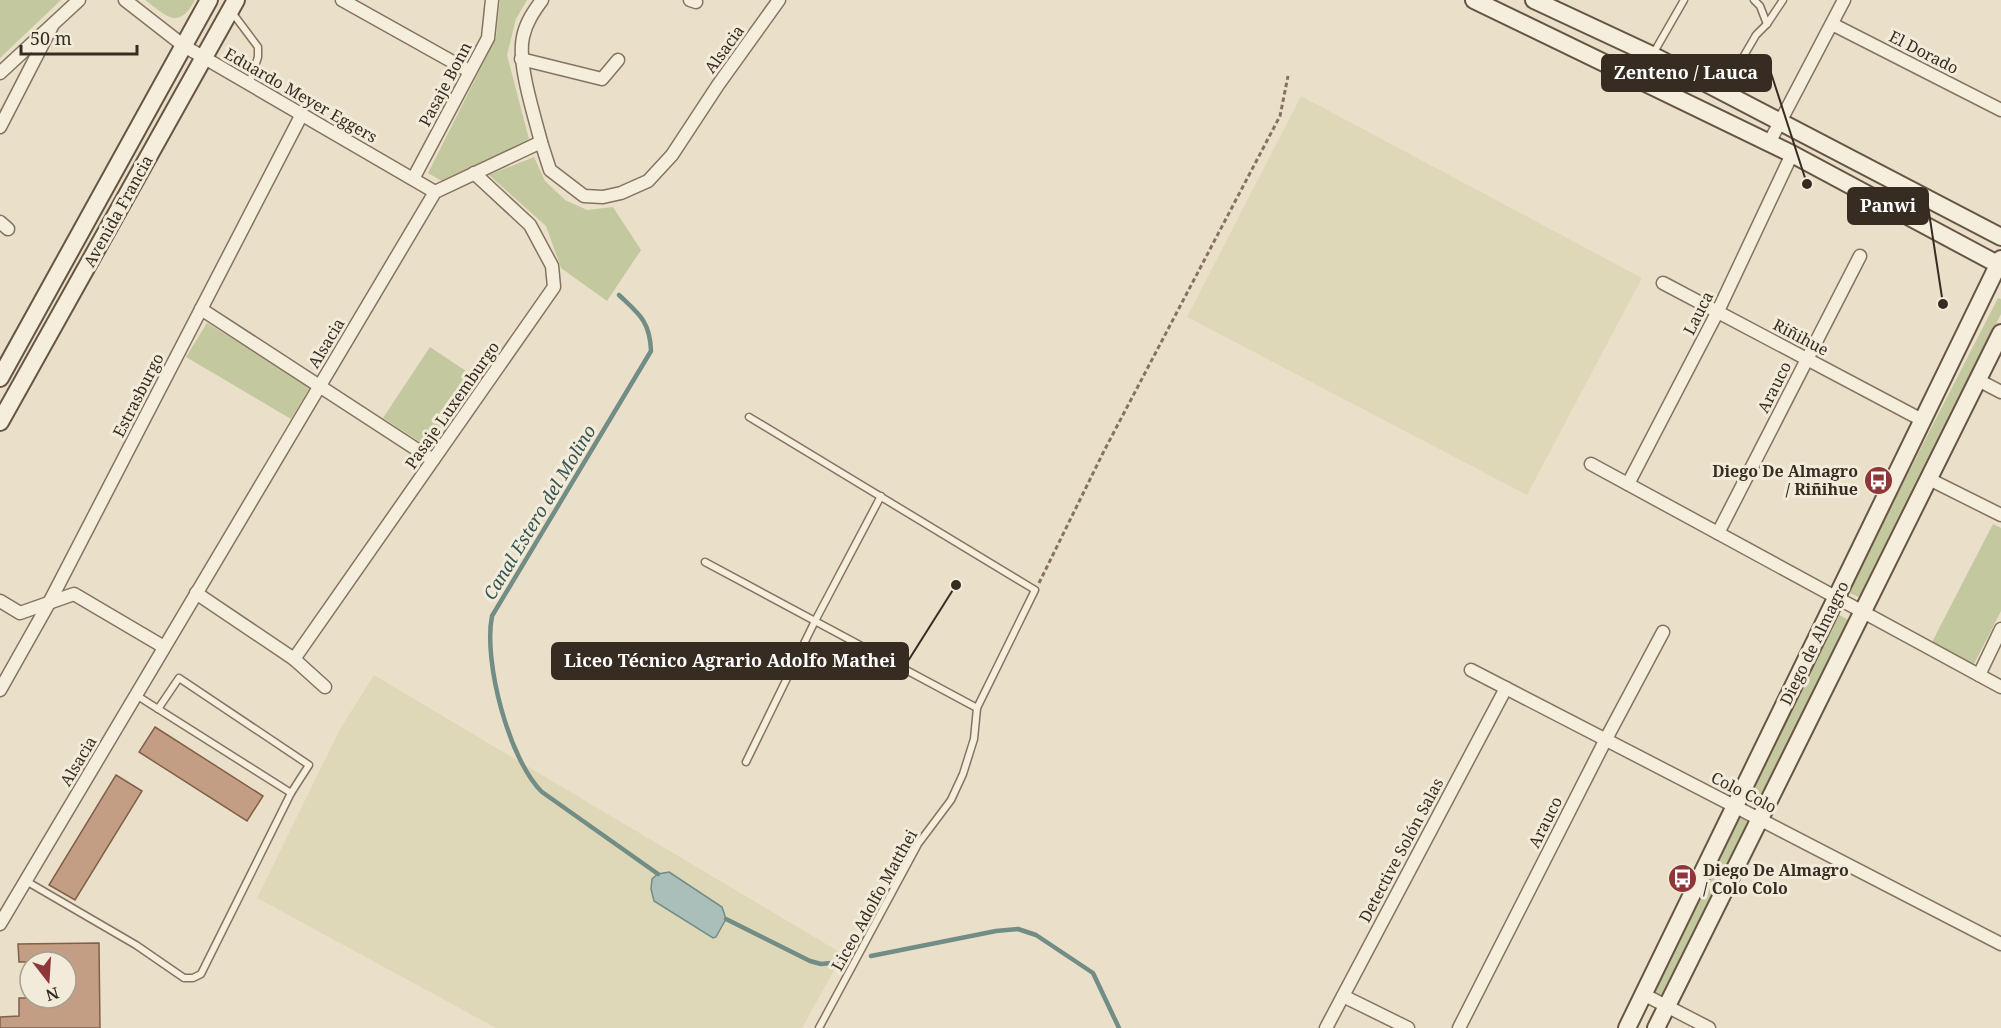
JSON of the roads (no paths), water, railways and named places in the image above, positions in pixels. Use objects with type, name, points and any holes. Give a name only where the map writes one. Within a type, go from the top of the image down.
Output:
[{"type":"main road","name":"Avenida Francia","points":[[0,378],[209,0]]},
{"type":"main road","points":[[1474,0],[1792,154],[2000,263]]},
{"type":"main road","points":[[1534,0],[1652,55],[2001,237]]},
{"type":"main road","name":"Avenida Francia","points":[[0,422],[233,5]]},
{"type":"main road","points":[[1639,79],[1652,55]]},
{"type":"main road","name":"Diego de Almagro","points":[[1627,1028],[2000,263]]},
{"type":"main road","name":"Diego de Almagro","points":[[1656,1028],[2001,333]]},
{"type":"main road","points":[[1765,744],[1791,756]]},
{"type":"street","points":[[0,73],[79,0]]},
{"type":"street","name":"Eduardo Meyer Eggers","points":[[125,0],[184,46],[435,192]]},
{"type":"street","points":[[342,0],[469,71]]},
{"type":"street","name":"Pasaje Bonn","points":[[413,179],[488,38],[492,0]]},
{"type":"street","name":"Alsacia","points":[[542,0],[528,20],[522,37],[522,59],[541,142],[550,170],[584,196],[603,197],[621,193],[648,181],[672,155],[718,85],[779,0]]},
{"type":"street","points":[[1769,143],[1844,0]]},
{"type":"street","name":"El Dorado","points":[[1832,24],[2001,110]]},
{"type":"street","points":[[0,127],[52,26]]},
{"type":"street","points":[[522,59],[602,79],[618,60]]},
{"type":"street","name":"Estrasburgo","points":[[0,690],[49,603],[302,114]]},
{"type":"street","points":[[435,192],[541,142]]},
{"type":"street","name":"Lauca","points":[[1628,484],[1718,311],[1792,154]]},
{"type":"street","name":"Pasaje Luxemburgo","points":[[294,659],[554,287],[552,266],[530,225],[474,173]]},
{"type":"street","name":"Alsacia","points":[[0,924],[435,192]]},
{"type":"street","name":"Arauco","points":[[1718,533],[1860,256]]},
{"type":"street","name":"Riñihue","points":[[1663,283],[1922,420]]},
{"type":"street","points":[[201,309],[433,460]]},
{"type":"street","points":[[1977,380],[2001,392]]},
{"type":"street","points":[[1591,464],[2001,687]]},
{"type":"street","points":[[1929,479],[2001,515]]},
{"type":"street","points":[[196,593],[294,659],[325,687]]},
{"type":"street","points":[[0,601],[20,613],[74,594],[164,647]]},
{"type":"street","points":[[1979,675],[2001,629]]},
{"type":"street","name":"Arauco","points":[[1459,1028],[1663,632]]},
{"type":"street","name":"Colo Colo","points":[[1472,670],[2001,944]]},
{"type":"street","name":"Detective Solón Salas","points":[[1326,1028],[1506,688]]},
{"type":"street","points":[[1643,994],[1709,1028]]},
{"type":"street","points":[[1343,996],[1408,1028]]},
{"type":"lane","points":[[1652,55],[1684,0]]},
{"type":"lane","points":[[1754,0],[1760,6],[1767,24]]},
{"type":"lane","points":[[1722,93],[1756,35],[1767,24],[1783,0]]},
{"type":"lane","points":[[233,5],[258,47],[258,57],[249,84]]},
{"type":"lane","points":[[746,762],[815,621],[880,496],[749,417]]},
{"type":"lane","name":"Liceo Adolfo Matthei","points":[[819,1028],[918,844],[951,800],[963,774],[974,739],[977,708],[1035,590],[880,496]]},
{"type":"lane","points":[[705,562],[977,708]]},
{"type":"lane","points":[[26,881],[136,945],[184,978],[193,978],[201,974],[291,792],[309,765],[179,678],[158,709]]},
{"type":"lane","points":[[136,694],[291,792]]},
{"type":"water","points":[[669,872],[722,907],[726,919],[716,937],[713,938],[654,901],[651,889],[652,879],[658,874]]},
{"type":"waterway","name":"Canal Estero del Molino","points":[[619,295],[638,313],[646,325],[651,351],[492,616],[491,658],[501,709],[509,734],[530,777],[542,792],[658,874]]},
{"type":"waterway","name":"Canal Estero del Molino","points":[[726,919],[810,961],[821,964],[841,962]]},
{"type":"waterway","name":"Canal Estero del Molino","points":[[871,956],[996,931],[1018,929],[1036,935],[1093,973],[1119,1028]]},
{"type":"place","name":"Zenteno / Lauca","points":[[1807,184]]},
{"type":"place","name":"Panwi","points":[[1943,304]]},
{"type":"place","name":"Diego De Almagro / Riñihue","points":[[1879,480]]},
{"type":"place","name":"Liceo Técnico Agrario Adolfo Mathei","points":[[956,585]]},
{"type":"place","name":"Diego De Almagro / Colo Colo","points":[[1682,879]]}]
